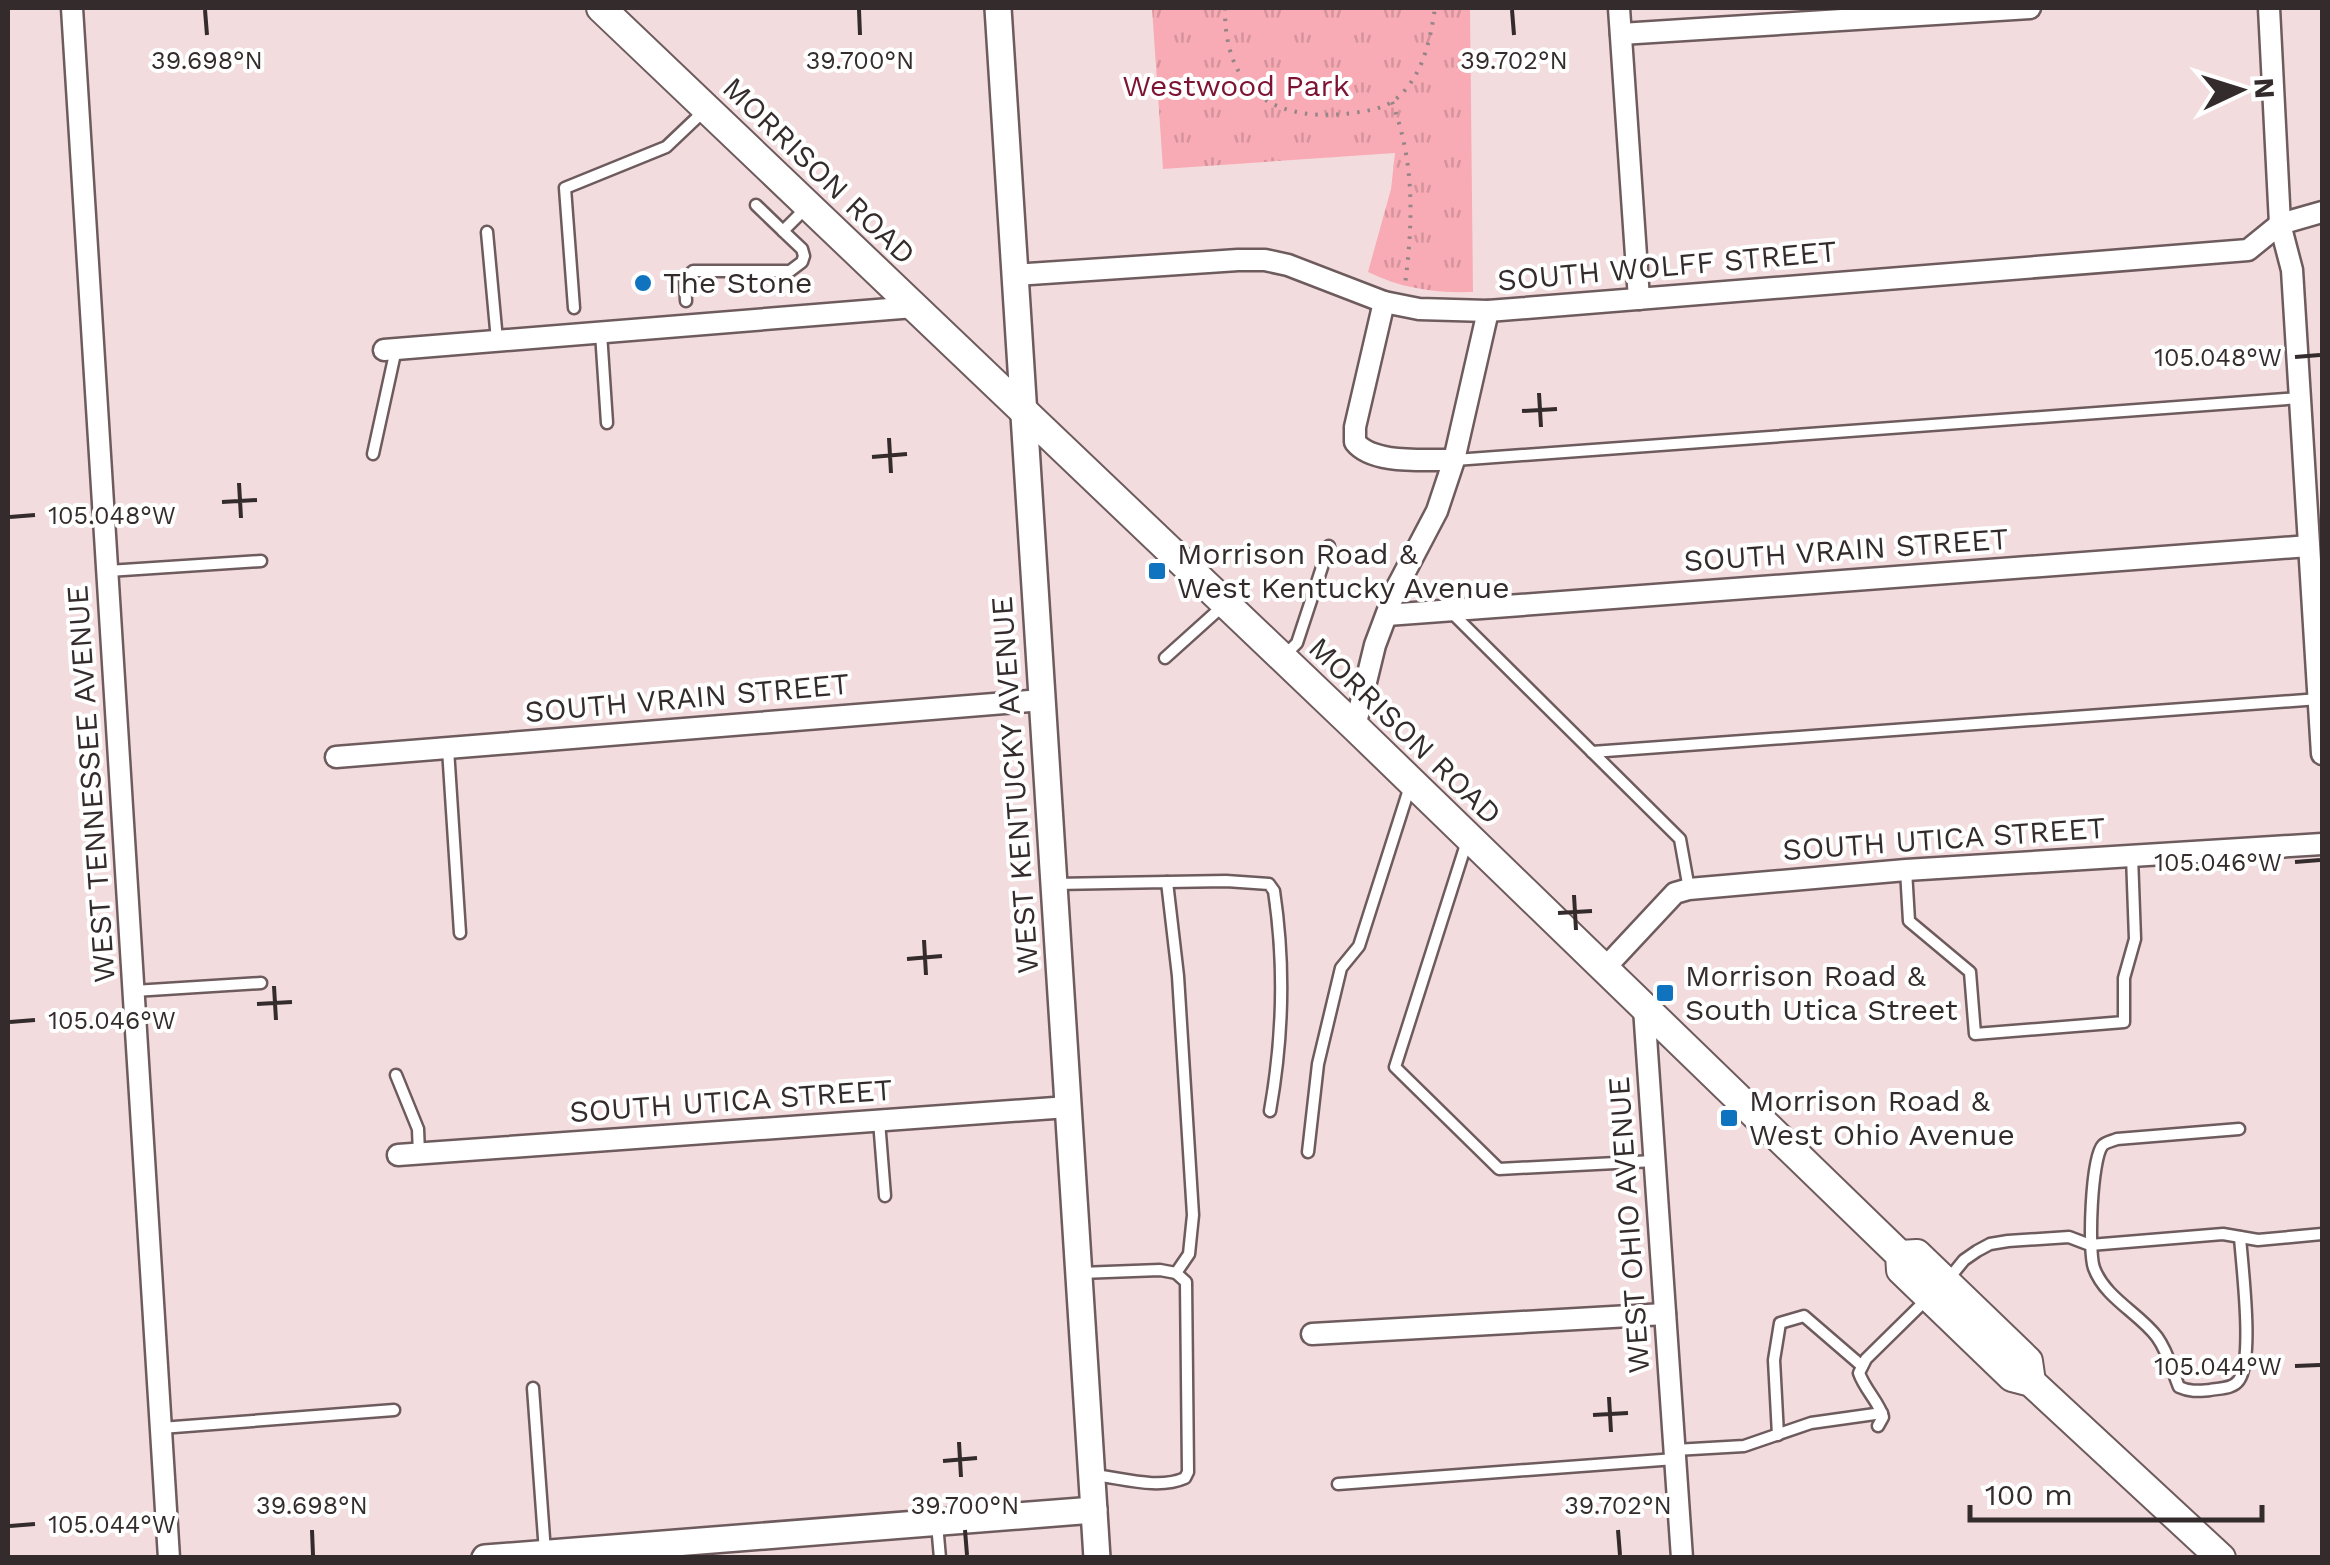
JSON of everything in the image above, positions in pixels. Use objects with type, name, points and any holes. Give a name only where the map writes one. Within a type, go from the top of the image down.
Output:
[{"type":"main road","name":"MORRISON ROAD","points":[[601,8],[1226,603],[1900,1255],[1917,1254],[1938,1289],[2028,1361],[2031,1382],[2220,1558]]},
{"type":"street","name":"WEST TENNESSEE AVENUE","points":[[72,8],[170,1558]]},
{"type":"street","name":"WEST KENTUCKY AVENUE","points":[[998,8],[1097,1558]]},
{"type":"street","points":[[1619,8],[1638,299]]},
{"type":"street","points":[[1621,34],[2030,8]]},
{"type":"street","points":[[2269,8],[2280,224],[2292,270],[2322,754]]},
{"type":"street","name":"SOUTH WOLFF STREET","points":[[1014,275],[1266,260],[1384,302],[1442,312],[1488,311],[2248,250],[2280,224],[2322,212]]},
{"type":"street","points":[[1384,302],[1354,427],[1355,442],[1363,451],[1377,456],[1454,460]]},
{"type":"street","points":[[390,350],[914,308]]},
{"type":"street","points":[[1355,727],[1375,645],[1396,589],[1438,510],[1454,460],[1488,311]]},
{"type":"street","name":"SOUTH VRAIN STREET","points":[[1387,616],[2309,546]]},
{"type":"street","name":"SOUTH VRAIN STREET","points":[[336,756],[1042,700]]},
{"type":"street","name":"SOUTH UTICA STREET","points":[[1689,889],[1906,870],[2322,844]]},
{"type":"street","points":[[1604,969],[1675,893],[1689,889]]},
{"type":"street","name":"WEST OHIO AVENUE","points":[[1644,1008],[1682,1558]]},
{"type":"street","name":"SOUTH UTICA STREET","points":[[408,1155],[1068,1107]]},
{"type":"street","points":[[1312,1334],[1665,1314]]},
{"type":"street","points":[[500,1557],[1094,1510]]},
{"type":"lane","points":[[574,308],[566,188],[666,147],[707,109]]},
{"type":"lane","points":[[686,301],[685,280],[693,271],[790,271],[798,267],[804,256],[802,249],[756,205]]},
{"type":"lane","points":[[783,231],[808,206]]},
{"type":"lane","points":[[487,232],[497,342]]},
{"type":"lane","points":[[601,333],[607,423]]},
{"type":"lane","points":[[373,454],[390,350]]},
{"type":"lane","points":[[1454,460],[2300,398]]},
{"type":"lane","points":[[1282,658],[1296,643],[1329,546]]},
{"type":"lane","points":[[108,572],[260,561]]},
{"type":"lane","points":[[1165,658],[1226,603]]},
{"type":"lane","points":[[1450,610],[1680,840],[1689,889]]},
{"type":"lane","points":[[1592,752],[2320,699]]},
{"type":"lane","points":[[448,748],[460,933]]},
{"type":"lane","points":[[1308,1152],[1318,1064],[1341,968],[1358,946],[1412,782]]},
{"type":"lane","points":[[1468,837],[1396,1067],[1499,1169],[1654,1161]]},
{"type":"lane","points":[[1906,870],[1909,920],[1970,972],[1976,1034],[2124,1022],[2124,978],[2135,938],[2132,856]]},
{"type":"lane","points":[[1167,882],[1178,976],[1193,1214],[1189,1254],[1176,1273]]},
{"type":"lane","points":[[1054,884],[1269,884],[1274,890],[1281,1030],[1270,1111]]},
{"type":"lane","points":[[134,991],[262,983]]},
{"type":"lane","points":[[396,1075],[418,1129],[408,1155]]},
{"type":"lane","points":[[878,1121],[885,1196]]},
{"type":"lane","points":[[2239,1128],[2117,1139],[2103,1145],[2096,1158],[2090,1245],[2094,1268],[2104,1287],[2156,1336],[2179,1387],[2190,1392],[2231,1387],[2246,1366],[2240,1237]]},
{"type":"lane","points":[[1878,1426],[1882,1413],[1859,1374],[1866,1359],[1964,1260],[1990,1244],[2069,1237],[2090,1245],[2223,1234],[2258,1240],[2322,1234]]},
{"type":"lane","points":[[1079,1274],[1160,1270],[1176,1273],[1186,1282],[1188,1472],[1185,1478],[1171,1483],[1092,1475]]},
{"type":"lane","points":[[1778,1435],[1774,1360],[1780,1323],[1804,1316],[1862,1366]]},
{"type":"lane","points":[[533,1388],[545,1553]]},
{"type":"lane","points":[[161,1428],[394,1410]]},
{"type":"lane","points":[[1338,1484],[1744,1446],[1810,1423],[1882,1413]]},
{"type":"lane","points":[[937,1522],[940,1558]]},
{"type":"path","points":[[1226,8],[1225,34],[1230,57],[1259,96],[1288,111],[1332,115],[1392,102],[1416,75],[1435,8]]},
{"type":"path","points":[[1392,102],[1406,142],[1411,202],[1405,287]]},
{"type":"green space","name":"Westwood Park","points":[[1152,8],[1470,8],[1473,292],[1419,289],[1368,272],[1391,189],[1395,153],[1163,169]]},
{"type":"place","name":"The Stone","points":[[643,283]]},
{"type":"place","name":"Morrison Road & West Kentucky Avenue","points":[[1157,571]]},
{"type":"place","name":"Morrison Road & South Utica Street","points":[[1665,993]]},
{"type":"place","name":"Morrison Road & West Ohio Avenue","points":[[1729,1118]]}]
